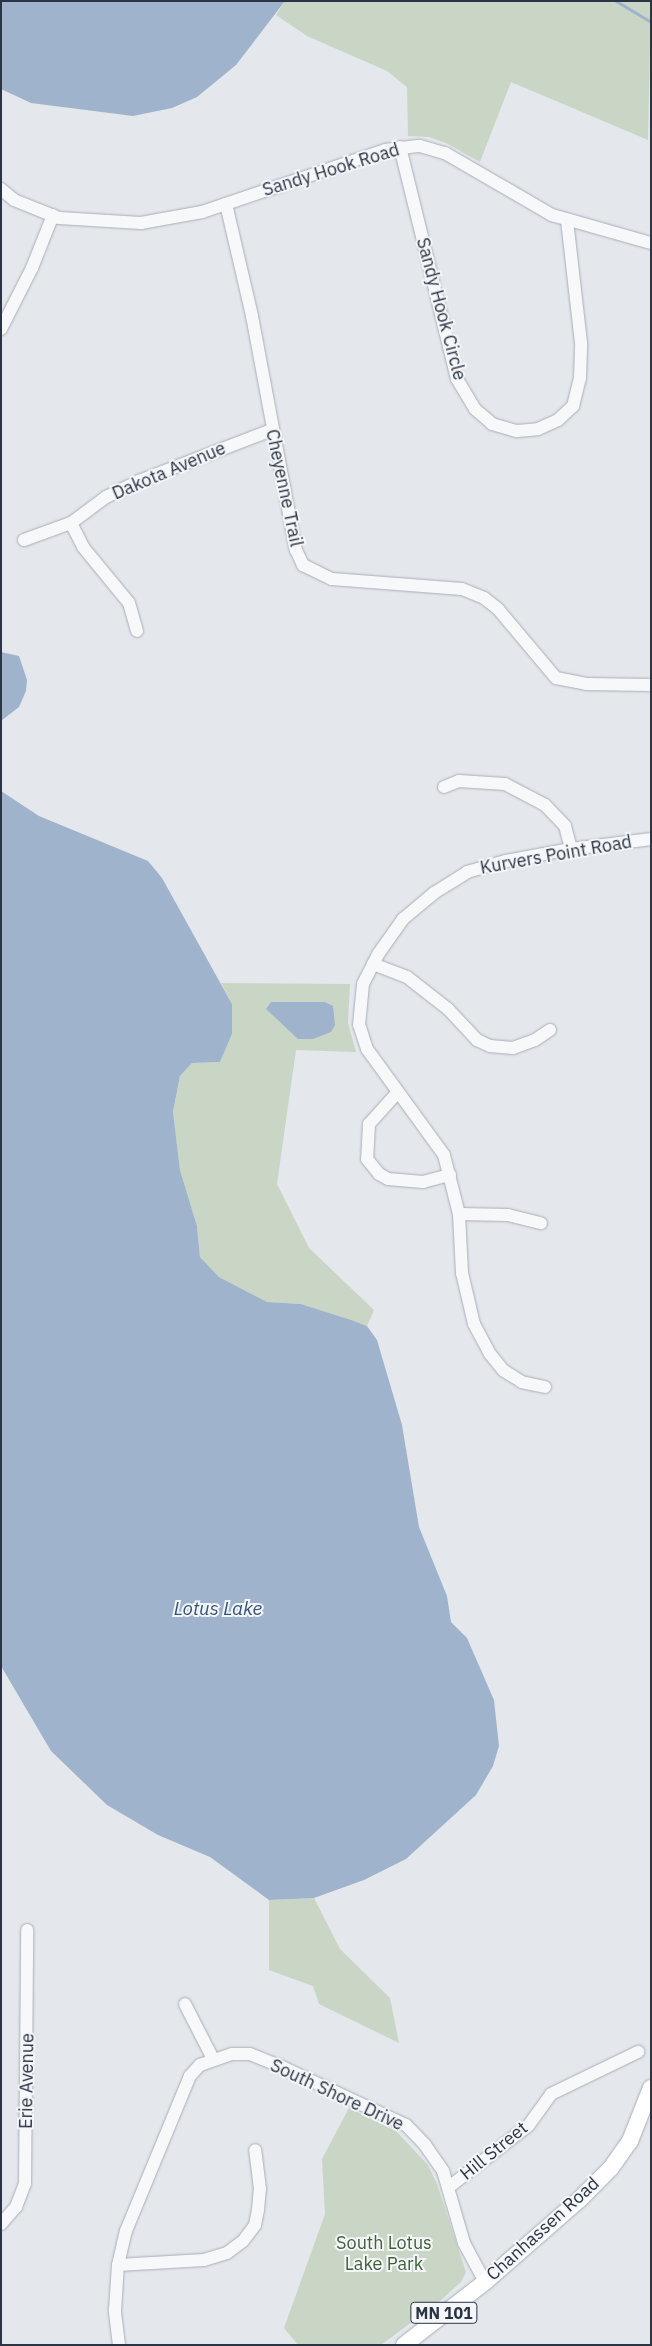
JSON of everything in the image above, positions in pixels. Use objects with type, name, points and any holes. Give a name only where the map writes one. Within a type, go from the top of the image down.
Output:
[{"type":"main road","name":"Chanhassen Road","points":[[404,2345],[485,2282],[580,2200],[611,2168],[630,2141],[651,2088]]},
{"type":"street","name":"Sandy Hook Road","points":[[1,189],[14,200],[53,216],[141,224],[202,212],[400,147],[420,146],[445,154],[552,215],[651,243]]},
{"type":"street","name":"Sandy Hook Circle","points":[[400,147],[457,379],[475,409],[492,424],[517,431],[538,429],[558,420],[573,406],[578,394],[580,343],[567,220]]},
{"type":"street","name":"Cheyenne Trail","points":[[226,204],[252,316],[296,550],[303,565],[332,579],[462,588],[484,598],[498,610],[556,678],[586,684],[651,685]]},
{"type":"street","points":[[1,329],[32,268],[53,216]]},
{"type":"street","name":"Dakota Avenue","points":[[24,540],[71,523],[106,497],[139,481],[272,430]]},
{"type":"street","points":[[71,523],[83,547],[129,603],[137,631]]},
{"type":"street","points":[[444,787],[459,781],[505,784],[545,805],[565,826],[571,849]]},
{"type":"street","name":"Kurvers Point Road","points":[[544,1388],[522,1382],[503,1370],[490,1354],[474,1324],[462,1273],[459,1214],[444,1155],[397,1093],[367,1049],[359,1025],[363,984],[373,964],[403,919],[434,893],[467,872],[571,849],[651,839]]},
{"type":"street","points":[[373,964],[407,977],[448,1009],[478,1040],[490,1046],[513,1048],[536,1040],[550,1030]]},
{"type":"street","points":[[397,1093],[368,1124],[367,1159],[388,1179],[423,1182],[450,1175]]},
{"type":"street","points":[[459,1214],[508,1216],[541,1223]]},
{"type":"street","name":"Erie Avenue","points":[[1,2224],[16,2207],[25,2184],[27,1930]]},
{"type":"street","points":[[186,2004],[213,2059]]},
{"type":"street","name":"Hill Street","points":[[449,2187],[528,2126],[551,2094],[638,2052]]},
{"type":"street","name":"South Shore Drive","points":[[119,2345],[116,2310],[118,2265],[126,2232],[183,2088],[200,2065],[232,2054],[250,2054],[384,2113],[406,2125],[425,2145],[449,2187],[464,2243],[485,2282]]},
{"type":"street","points":[[118,2265],[204,2260],[226,2252],[243,2241],[255,2225],[258,2210],[260,2189],[255,2150]]},
{"type":"green space","points":[[285,1],[651,1],[648,140],[511,82],[480,162],[446,143],[429,137],[408,136],[407,87],[387,71],[307,36],[276,15]]},
{"type":"green space","points":[[221,983],[350,984],[348,1023],[356,1052],[296,1050],[277,1184],[309,1248],[374,1310],[367,1326],[301,1304],[267,1302],[219,1277],[200,1257],[197,1226],[180,1170],[173,1113],[180,1076],[192,1063],[220,1062],[232,1034],[232,1004]]},
{"type":"green space","points":[[314,1898],[340,1949],[390,1998],[399,2043],[319,2004],[313,1986],[269,1970],[269,1900]]},
{"type":"green space","name":"South Lotus Lake Park","points":[[349,2108],[396,2131],[428,2165],[437,2184],[466,2272],[461,2282],[440,2301],[381,2345],[298,2345],[284,2328],[325,2214],[322,2159]]},
{"type":"water","points":[[1,1],[285,1],[236,65],[197,97],[172,108],[133,116],[31,103],[1,89]]},
{"type":"water","points":[[1,652],[19,656],[27,680],[26,691],[19,707],[1,721]]},
{"type":"water","name":"Lotus Lake","points":[[1,791],[39,816],[148,861],[162,878],[232,1004],[232,1034],[220,1062],[192,1063],[180,1076],[173,1112],[180,1170],[197,1226],[200,1257],[219,1277],[267,1302],[301,1304],[351,1320],[367,1326],[377,1340],[402,1425],[419,1527],[447,1596],[451,1622],[467,1638],[494,1700],[499,1746],[493,1766],[476,1795],[406,1859],[364,1880],[314,1898],[269,1900],[210,1857],[158,1835],[107,1805],[51,1751],[1,1666]]},
{"type":"water","points":[[271,1002],[325,1002],[333,1006],[335,1025],[331,1032],[313,1039],[298,1039],[266,1009]]},
{"type":"waterway","points":[[616,1],[649,21]]}]
